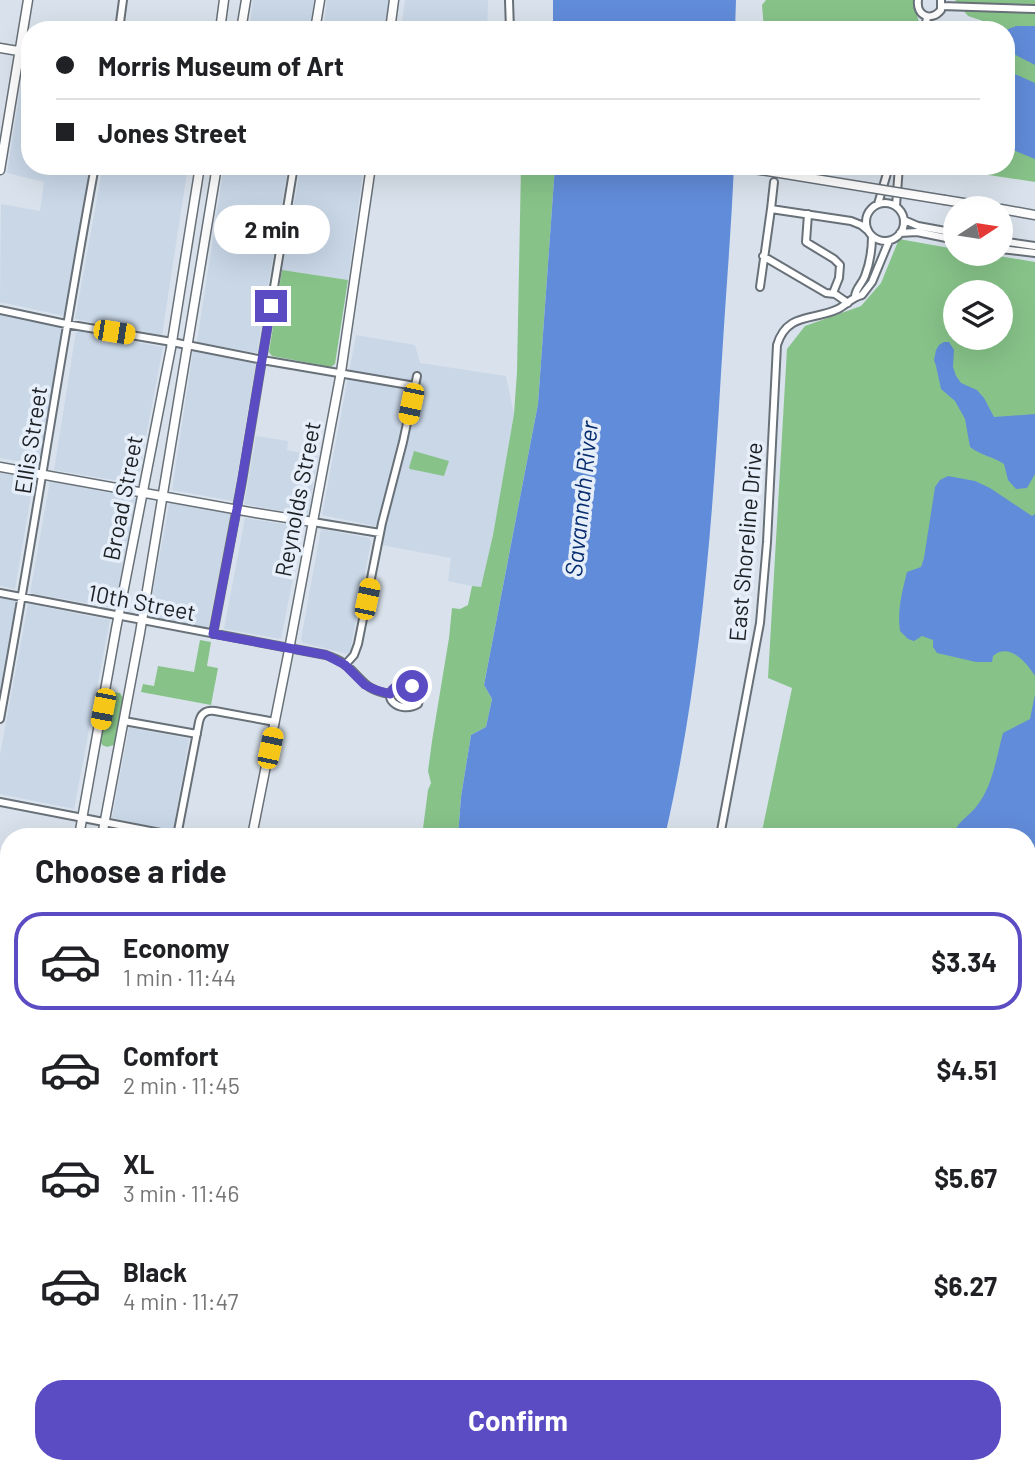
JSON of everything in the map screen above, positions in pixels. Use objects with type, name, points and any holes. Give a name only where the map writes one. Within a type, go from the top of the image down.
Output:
[{"type":"main road","points":[[27,21],[28,0]]},
{"type":"main road","points":[[221,21],[224,0]]},
{"type":"main road","points":[[242,21],[246,0]]},
{"type":"main road","points":[[316,21],[320,0]]},
{"type":"main road","points":[[391,21],[394,0]]},
{"type":"main road","points":[[0,48],[21,51]]},
{"type":"main road","points":[[0,170],[21,71]]},
{"type":"main road","name":"Broad Street","points":[[80,828],[172,342],[198,175]]},
{"type":"main road","name":"Broad Street","points":[[104,828],[163,496],[216,175]]},
{"type":"main road","name":"Reynolds Street","points":[[254,828],[341,372],[371,175]]},
{"type":"main road","points":[[791,175],[943,200]]},
{"type":"main road","points":[[1013,211],[1035,215]]},
{"type":"main road","points":[[190,226],[207,229]]},
{"type":"main road","points":[[0,467],[313,522]]},
{"type":"street","points":[[120,21],[123,0]]},
{"type":"street","points":[[509,0],[510,21]]},
{"type":"street","points":[[918,0],[920,12],[927,17],[935,16],[941,10],[942,3],[1035,9]]},
{"type":"street","points":[[926,21],[927,17]]},
{"type":"street","name":"Ellis Street","points":[[0,719],[93,175]]},
{"type":"street","points":[[213,634],[237,509],[293,175]]},
{"type":"street","points":[[851,221],[877,204],[887,175]]},
{"type":"street","points":[[896,206],[898,175]]},
{"type":"street","points":[[760,287],[774,182]]},
{"type":"street","points":[[771,209],[851,221],[861,225],[872,236],[889,241],[900,233],[904,220],[902,212],[887,203],[877,204]]},
{"type":"street","points":[[867,230],[869,211]]},
{"type":"street","points":[[808,214],[806,242],[840,265],[839,278],[833,293]]},
{"type":"street","points":[[904,220],[918,226],[943,231]]},
{"type":"street","points":[[900,233],[916,232],[943,237]]},
{"type":"street","points":[[855,296],[868,267],[872,236]]},
{"type":"street","name":"East Shoreline Drive","points":[[722,828],[760,623],[778,345],[781,334],[794,322],[832,312],[855,296],[862,295],[872,282],[889,241]]},
{"type":"street","points":[[1013,243],[1035,246]]},
{"type":"street","points":[[1013,250],[1035,253]]},
{"type":"street","points":[[764,256],[848,303]]},
{"type":"street","points":[[0,310],[415,386]]},
{"type":"street","points":[[345,665],[354,655],[358,644],[380,533],[417,376]]},
{"type":"street","points":[[313,522],[380,533]]},
{"type":"street","name":"10th Street","points":[[0,593],[326,655],[345,665],[365,685],[390,694]]},
{"type":"street","name":"10th Street","points":[[407,685],[417,690],[420,699],[413,707],[403,708],[392,701],[390,694],[395,687],[407,685]]},
{"type":"street","points":[[178,828],[200,717],[204,712],[215,711],[275,722]]},
{"type":"street","points":[[124,721],[197,734]]},
{"type":"street","points":[[0,802],[135,828]]},
{"type":"shaded area","points":[[253,0],[314,0],[311,21],[250,21]]},
{"type":"shaded area","points":[[327,0],[390,0],[387,21],[324,21]]},
{"type":"shaded area","points":[[405,0],[488,0],[487,21],[402,21]]},
{"type":"shaded area","points":[[21,84],[21,175],[88,175],[65,316],[0,302],[1,204],[40,211],[44,182],[7,173]]},
{"type":"shaded area","points":[[101,175],[187,175],[162,335],[75,319]]},
{"type":"shaded area","points":[[223,175],[287,175],[257,353],[197,342]]},
{"type":"shaded area","points":[[299,175],[363,175],[348,280],[282,270]]},
{"type":"shaded area","points":[[0,314],[62,327],[40,465],[0,458]]},
{"type":"shaded area","points":[[76,331],[163,347],[137,484],[54,470]]},
{"type":"shaded area","points":[[356,335],[415,345],[420,363],[506,376],[514,414],[481,588],[448,581],[451,558],[381,545],[384,528],[322,515]]},
{"type":"shaded area","points":[[193,351],[256,362],[233,501],[172,490]]},
{"type":"shaded area","points":[[256,436],[288,441],[287,450],[318,456],[308,516],[244,504]]},
{"type":"shaded area","points":[[0,473],[34,478],[15,589],[0,586]]},
{"type":"shaded area","points":[[50,481],[136,498],[114,608],[30,593]]},
{"type":"shaded area","points":[[170,500],[231,513],[208,629],[148,617]]},
{"type":"shaded area","points":[[245,518],[303,527],[281,639],[224,629]]},
{"type":"shaded area","points":[[321,529],[369,538],[371,542],[348,654],[303,643],[301,639]]},
{"type":"shaded area","points":[[0,598],[18,601],[0,692]]},
{"type":"shaded area","points":[[28,604],[110,620],[74,809],[0,794],[0,755]]},
{"type":"shaded area","points":[[129,727],[189,739],[174,828],[159,828],[112,818]]},
{"type":"green space","points":[[766,0],[913,0],[919,21],[763,21],[762,5]]},
{"type":"green space","points":[[955,0],[1035,0],[1035,182],[989,175],[1015,175],[1015,21],[983,21],[968,16]]},
{"type":"green space","points":[[521,175],[554,175],[538,404],[484,685],[492,699],[486,727],[471,735],[459,828],[423,828],[431,783],[428,771],[452,608],[460,609],[468,605],[472,586],[481,587],[514,414]]},
{"type":"green space","points":[[899,239],[943,247],[943,266],[1013,266],[1013,258],[1035,262],[1035,828],[763,828],[792,688],[768,678],[787,349],[805,326],[861,306],[881,283]]},
{"type":"green space","points":[[282,270],[348,280],[335,364],[331,367],[272,356],[269,352]]},
{"type":"green space","points":[[414,451],[449,461],[444,476],[410,469]]},
{"type":"green space","points":[[200,640],[211,642],[207,666],[218,668],[211,705],[141,692],[143,684],[154,686],[158,666],[194,672]]},
{"type":"green space","points":[[113,692],[120,693],[124,700],[116,741],[114,745],[107,747],[102,745],[100,740],[108,697]]},
{"type":"water","points":[[553,0],[736,0],[735,21],[553,21]]},
{"type":"water","points":[[1015,26],[1035,26],[1035,65],[1015,55]]},
{"type":"water","points":[[1015,74],[1035,83],[1035,159],[1015,151]]},
{"type":"water","name":"Savannah River","points":[[554,175],[734,175],[703,606],[687,721],[667,828],[459,828],[471,735],[486,727],[492,699],[484,685],[538,404]]},
{"type":"water","points":[[943,343],[943,350],[954,350],[953,367],[956,376],[961,383],[977,390],[994,417],[1035,414],[1035,474],[1027,488],[1016,489],[1008,480],[1004,464],[970,447],[965,419],[955,401],[941,389],[934,360],[939,345]]},
{"type":"water","points":[[948,476],[975,481],[1032,516],[1035,514],[1035,676],[1017,655],[1011,652],[999,652],[993,656],[992,662],[976,662],[937,653],[933,640],[922,636],[914,641],[900,631],[900,609],[907,572],[921,567],[935,487],[940,480]]},
{"type":"water","points":[[1035,694],[1035,828],[957,828],[982,799],[993,772],[1003,733],[1030,719]]},
{"type":"route","points":[[271,306],[213,634],[326,655],[345,665],[363,683],[390,694],[399,685],[412,686]]}]
